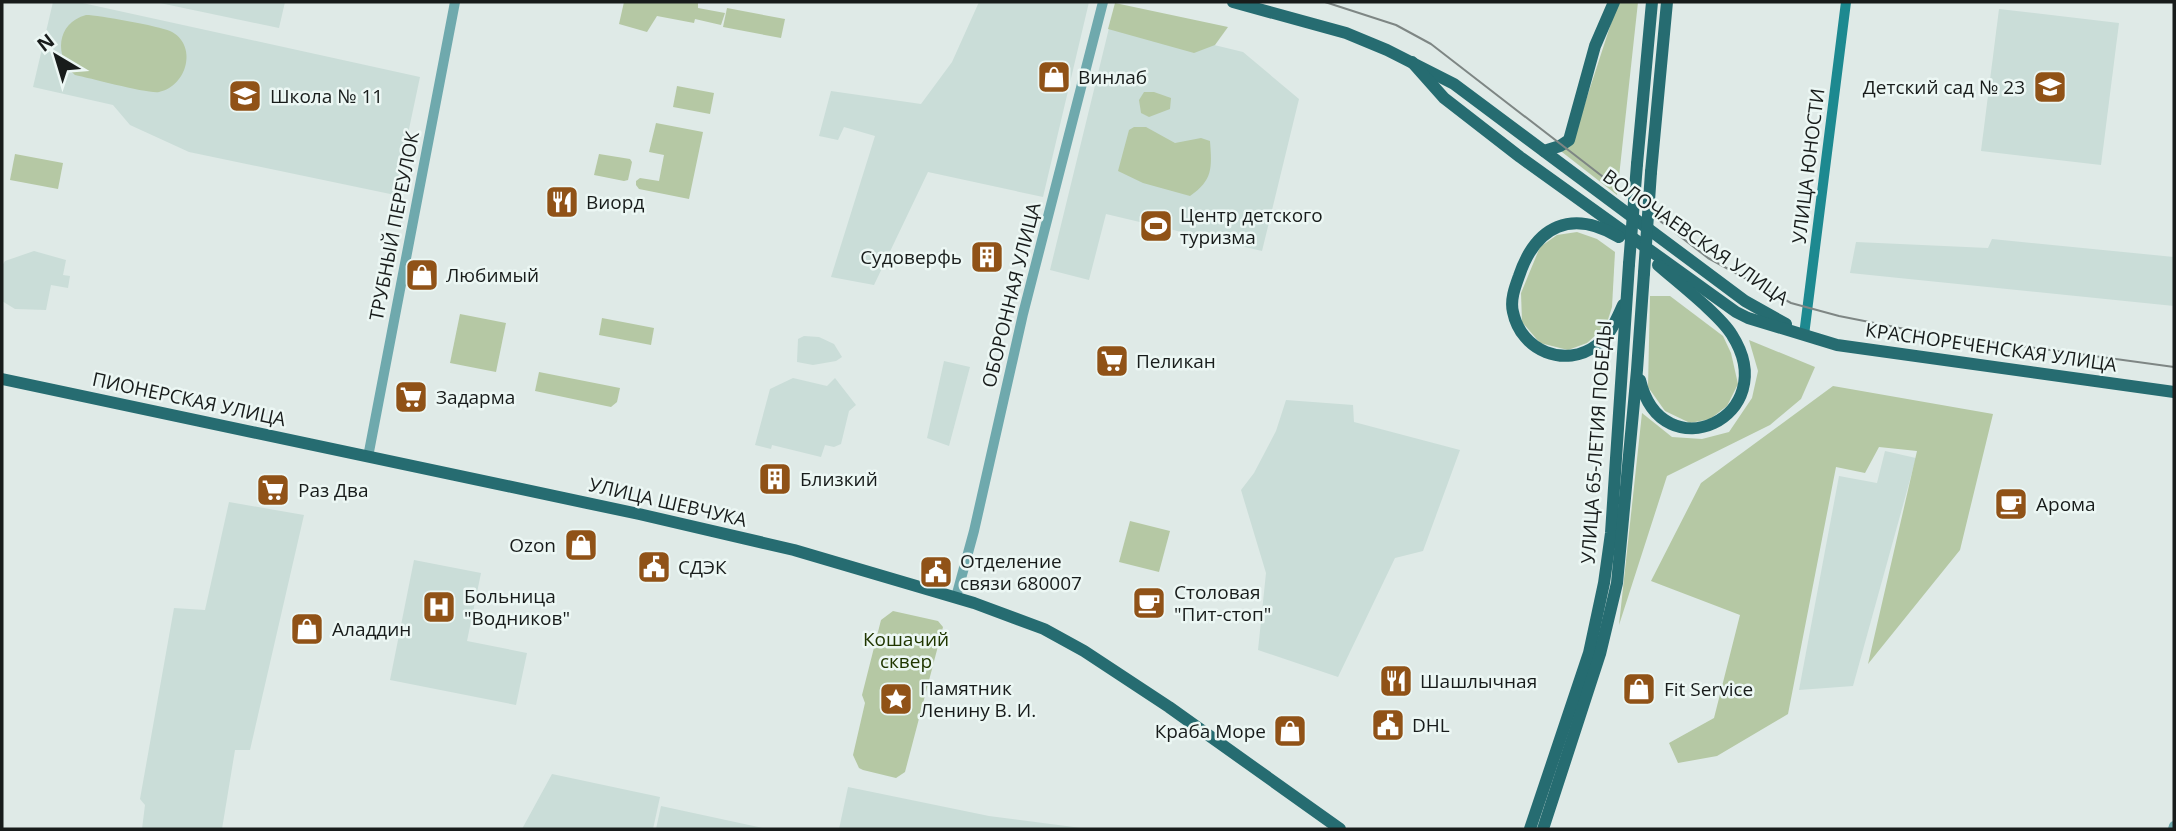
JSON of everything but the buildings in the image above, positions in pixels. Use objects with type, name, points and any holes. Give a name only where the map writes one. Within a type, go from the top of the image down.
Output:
[{"type":"main road","name":"ВОЛОЧАЕВСКАЯ УЛИЦА","points":[[1233,2],[1346,33],[1454,84],[1745,301],[1804,335]]},
{"type":"main road","points":[[1544,151],[1569,140],[1595,46],[1614,2]]},
{"type":"main road","name":"УЛИЦА 65-ЛЕТИЯ ПОБЕДЫ","points":[[1530,829],[1589,653],[1604,583],[1611,533],[1626,299],[1652,2]]},
{"type":"main road","name":"УЛИЦА 65-ЛЕТИЯ ПОБЕДЫ","points":[[1543,829],[1600,654],[1617,583],[1667,2]]},
{"type":"main road","name":"УЛИЦА ЮНОСТИ","points":[[1804,335],[1846,2]]},
{"type":"main road","name":"ВОЛОЧАЕВСКАЯ УЛИЦА","points":[[1412,62],[1444,98],[1529,164],[1736,312],[1804,335]]},
{"type":"main road","points":[[1529,164],[1572,201],[1638,248],[1732,335],[1744,365],[1745,384],[1741,398],[1732,411],[1720,421],[1707,427],[1682,428],[1659,417],[1644,397],[1637,370]]},
{"type":"main road","points":[[1626,299],[1613,328],[1598,344],[1572,357],[1556,356],[1532,345],[1521,332],[1512,311],[1514,289],[1524,261],[1543,234],[1556,227],[1567,223],[1587,223],[1606,229],[1638,248]]},
{"type":"main road","points":[[1667,273],[1710,300],[1736,312]]},
{"type":"main road","name":"КРАСНОРЕЧЕНСКАЯ УЛИЦА","points":[[1804,335],[1837,345],[2174,393]]},
{"type":"main road","name":"ПИОНЕРСКАЯ УЛИЦА","points":[[2,379],[368,457]]},
{"type":"main road","name":"УЛИЦА ШЕВЧУКА","points":[[368,457],[618,509],[794,550],[956,597],[1044,629],[1084,651],[1169,708],[1340,829]]},
{"type":"street","name":"ТРУБНЫЙ ПЕРЕУЛОК","points":[[368,457],[455,2]]},
{"type":"street","name":"ОБОРОННАЯ УЛИЦА","points":[[956,597],[974,531],[1023,314],[1103,2]]},
{"type":"shaded area","name":"Школа № 11","points":[[53,2],[78,2],[420,77],[395,195],[189,152],[130,125],[113,105],[33,87]]},
{"type":"shaded area","points":[[155,2],[285,2],[279,28]]},
{"type":"shaded area","points":[[979,2],[1089,2],[1043,197],[928,172],[874,285],[831,277],[875,136],[844,127],[838,140],[819,136],[831,91],[921,104],[952,62]]},
{"type":"shaded area","name":"Детский сад № 23","points":[[1999,9],[2119,23],[2101,165],[1981,151]]},
{"type":"shaded area","points":[[1111,20],[1243,52],[1299,99],[1262,251],[1106,214],[1089,280],[1050,270]]},
{"type":"shaded area","points":[[1992,239],[2174,257],[2174,306],[1850,273],[1856,242],[1988,248]]},
{"type":"shaded area","points":[[34,251],[66,260],[63,275],[70,276],[68,288],[51,285],[46,310],[15,309],[2,301],[2,266],[5,261]]},
{"type":"shaded area","points":[[804,336],[819,337],[834,344],[842,357],[836,361],[813,365],[797,362],[798,339]]},
{"type":"shaded area","points":[[944,361],[970,367],[949,446],[927,438]]},
{"type":"shaded area","points":[[793,378],[827,386],[835,378],[856,405],[849,411],[841,444],[834,447],[825,445],[821,457],[772,445],[771,449],[755,445],[770,389]]},
{"type":"shaded area","points":[[1286,400],[1353,405],[1354,422],[1460,450],[1423,551],[1395,558],[1338,677],[1258,650],[1266,573],[1241,490],[1254,473],[1276,431]]},
{"type":"shaded area","points":[[1885,451],[1916,458],[1853,686],[1799,690],[1839,476],[1877,483]]},
{"type":"shaded area","points":[[229,502],[304,515],[250,750],[235,750],[222,829],[142,829],[145,805],[140,799],[174,608],[205,610]]},
{"type":"shaded area","name":"Больница \"Водников\"","points":[[414,560],[481,573],[467,641],[527,653],[516,705],[390,680]]},
{"type":"shaded area","points":[[552,774],[660,797],[653,829],[522,829]]},
{"type":"shaded area","points":[[848,787],[989,816],[1089,829],[839,829]]},
{"type":"shaded area","points":[[661,806],[767,829],[656,829]]},
{"type":"green space","points":[[624,2],[698,2],[698,8],[725,13],[721,25],[695,19],[694,23],[657,16],[647,32],[619,24]]},
{"type":"green space","points":[[1618,2],[1638,2],[1617,195],[1562,152],[1573,140]]},
{"type":"green space","points":[[1115,3],[1228,27],[1215,45],[1194,53],[1108,29]]},
{"type":"green space","points":[[727,8],[785,19],[781,38],[723,27]]},
{"type":"green space","points":[[86,15],[170,31],[179,37],[184,45],[186,64],[183,73],[177,82],[159,92],[75,75],[64,59],[61,41],[69,25]]},
{"type":"green space","points":[[677,86],[714,93],[710,114],[673,107]]},
{"type":"green space","points":[[1144,92],[1154,92],[1171,98],[1170,109],[1149,117],[1141,113],[1139,100]]},
{"type":"green space","points":[[656,123],[703,132],[689,199],[639,189],[636,185],[640,178],[659,181],[664,155],[649,152]]},
{"type":"green space","points":[[1146,127],[1175,143],[1201,138],[1210,141],[1211,166],[1207,179],[1198,190],[1190,196],[1143,183],[1118,171],[1129,130]]},
{"type":"green space","points":[[15,154],[63,163],[58,189],[10,180]]},
{"type":"green space","points":[[599,154],[630,159],[632,162],[628,180],[594,175]]},
{"type":"green space","points":[[1577,232],[1597,239],[1615,252],[1612,307],[1606,326],[1587,343],[1568,350],[1540,343],[1522,322],[1521,293],[1540,247],[1557,235]]},
{"type":"green space","points":[[1650,296],[1670,296],[1723,336],[1731,353],[1738,384],[1727,406],[1710,419],[1690,423],[1665,411],[1648,387]]},
{"type":"green space","points":[[460,314],[506,323],[496,372],[450,363]]},
{"type":"green space","points":[[602,318],[654,328],[651,345],[599,335]]},
{"type":"green space","points":[[1749,340],[1815,367],[1801,399],[1770,425],[1667,476],[1619,625],[1642,413],[1672,437],[1702,439],[1729,432],[1752,398],[1758,371]]},
{"type":"green space","points":[[539,372],[620,388],[617,402],[611,407],[535,391]]},
{"type":"green space","points":[[1833,386],[1993,414],[1960,550],[1868,664],[1917,451],[1879,447],[1865,473],[1836,467],[1788,714],[1717,756],[1678,763],[1669,743],[1714,718],[1740,615],[1651,581],[1701,483]]},
{"type":"green space","points":[[1130,521],[1170,531],[1159,572],[1119,562]]},
{"type":"green space","name":"Кошачий сквер","points":[[893,611],[938,621],[943,627],[905,772],[896,778],[859,768],[853,755],[865,703],[862,695],[881,620]]},
{"type":"tram line","points":[[1325,2],[1396,25],[1431,44],[1708,258],[1791,303],[1839,316],[1925,333],[2174,367]]},
{"type":"place","name":"Винлаб","points":[[1054,77]]},
{"type":"place","name":"Детский сад № 23","points":[[2050,87]]},
{"type":"place","name":"Школа № 11","points":[[245,96]]},
{"type":"place","name":"Виорд","points":[[562,202]]},
{"type":"place","name":"Центр детского туризма","points":[[1156,226]]},
{"type":"place","name":"Судоверфь","points":[[987,257]]},
{"type":"place","name":"Любимый","points":[[422,275]]},
{"type":"place","name":"Пеликан","points":[[1112,361]]},
{"type":"place","name":"Задарма","points":[[411,397]]},
{"type":"place","name":"Близкий","points":[[775,479]]},
{"type":"place","name":"Раз Два","points":[[273,490]]},
{"type":"place","name":"Арома","points":[[2011,504]]},
{"type":"place","name":"Ozon","points":[[581,545]]},
{"type":"place","name":"СДЭК","points":[[654,567]]},
{"type":"place","name":"Отделение связи 680007","points":[[936,572]]},
{"type":"place","name":"Столовая \"Пит-стоп\"","points":[[1149,603]]},
{"type":"place","name":"Больница \"Водников\"","points":[[439,607]]},
{"type":"place","name":"Аладдин","points":[[307,629]]},
{"type":"place","name":"Шашлычная","points":[[1396,681]]},
{"type":"place","name":"Fit Service","points":[[1639,689]]},
{"type":"place","name":"Памятник Ленину В. И.","points":[[896,699]]},
{"type":"place","name":"DHL","points":[[1388,725]]},
{"type":"place","name":"Краба Море","points":[[1290,731]]}]
